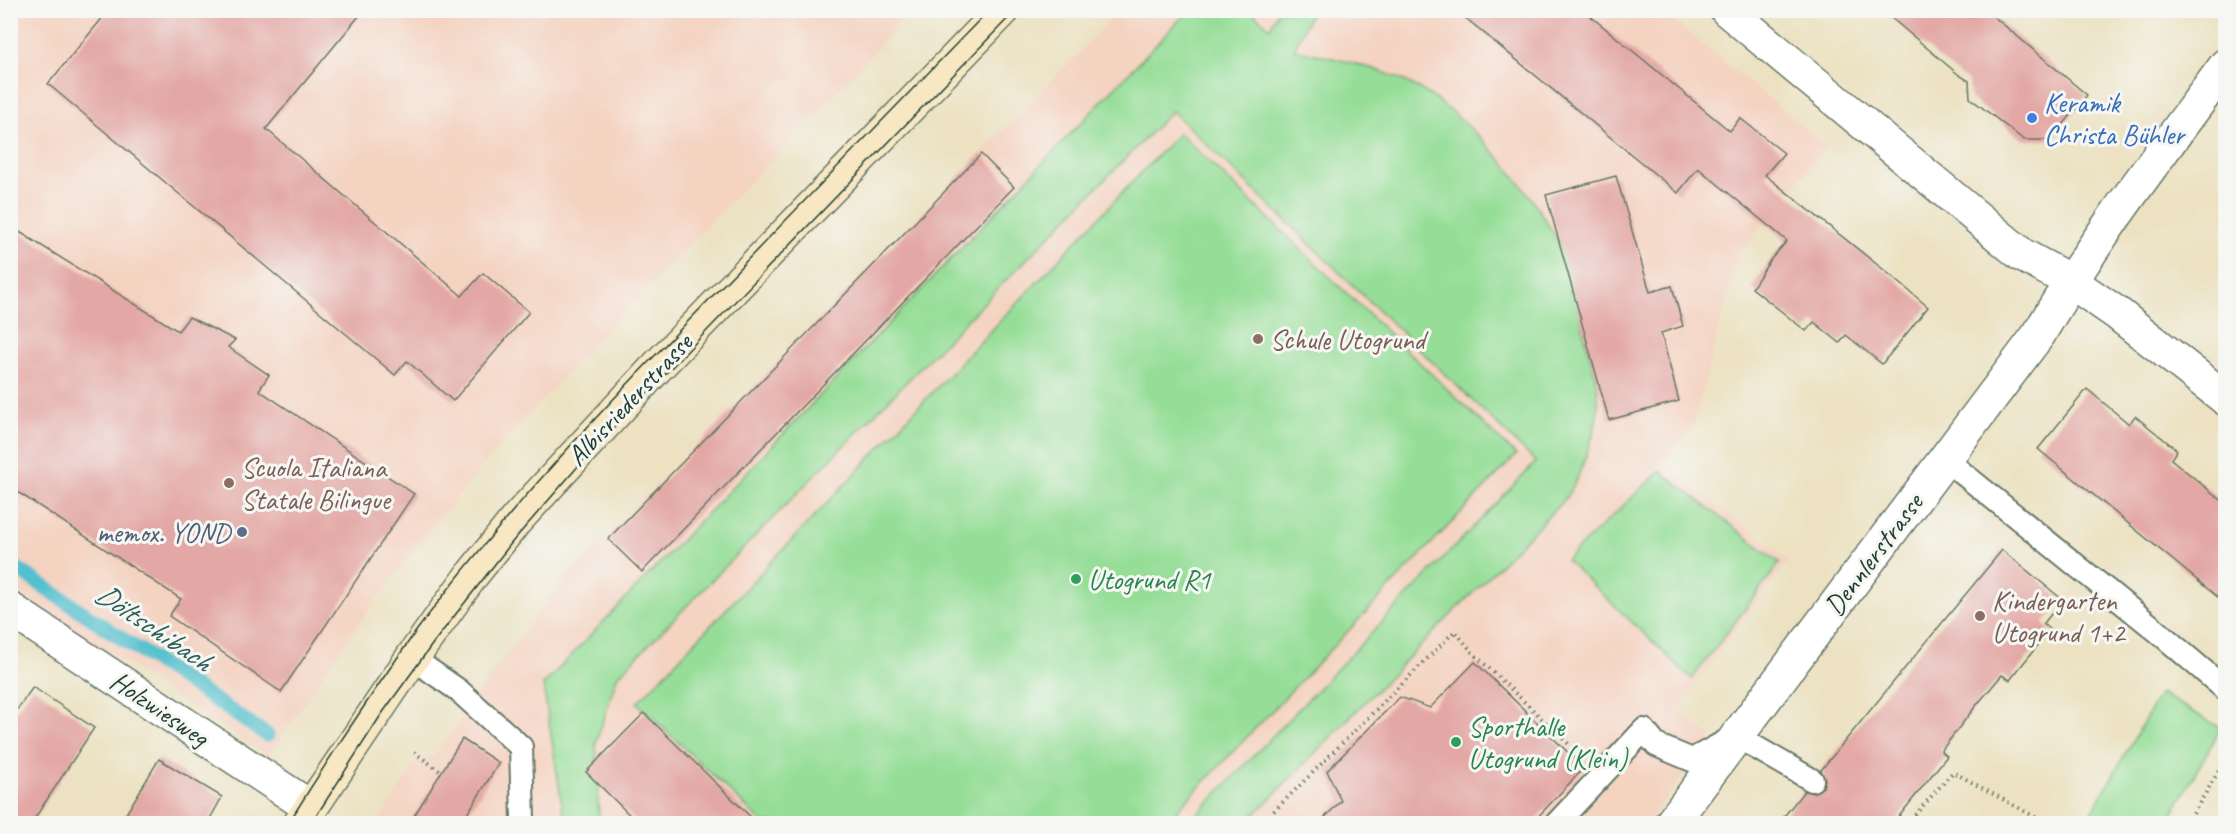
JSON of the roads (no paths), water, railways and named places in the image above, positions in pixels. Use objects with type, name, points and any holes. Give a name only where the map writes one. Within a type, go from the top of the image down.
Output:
[{"type":"main road","name":"Albisriederstrasse","points":[[305,815],[471,576],[524,511],[656,368],[1003,10]]},
{"type":"street","points":[[1727,10],[2022,255],[2070,281],[2154,341],[2226,399]]},
{"type":"street","name":"Dennlerstrasse","points":[[1671,824],[2039,334],[2070,281],[2226,64]]},
{"type":"street","name":"Holzwiesweg","points":[[10,609],[305,815]]},
{"type":"lane","points":[[1945,459],[2156,630],[2226,690]]},
{"type":"lane","points":[[412,658],[466,697],[521,747],[525,824]]},
{"type":"lane","points":[[1556,824],[1644,730],[1656,745],[1692,760],[1736,736],[1812,780]]},
{"type":"waterway","name":"Döltschibach","points":[[10,564],[267,735]]},
{"type":"tram line","points":[[288,824],[414,634],[466,566],[522,500],[639,372],[989,10]]},
{"type":"tram line","points":[[311,824],[381,715],[434,642],[513,541],[594,448],[1016,10]]},
{"type":"place","name":"Keramik Christa Bühler","points":[[2032,118]]},
{"type":"place","name":"Schule Utogrund","points":[[1258,339]]},
{"type":"place","name":"Scuola Italiana Statale Bilingue","points":[[229,483]]},
{"type":"place","name":"memox. YOND","points":[[242,532]]},
{"type":"place","name":"Utogrund R1","points":[[1076,579]]},
{"type":"place","name":"Kindergarten Utogrund 1+2","points":[[1980,616]]},
{"type":"place","name":"Sporthalle Utogrund (Klein)","points":[[1456,742]]}]
